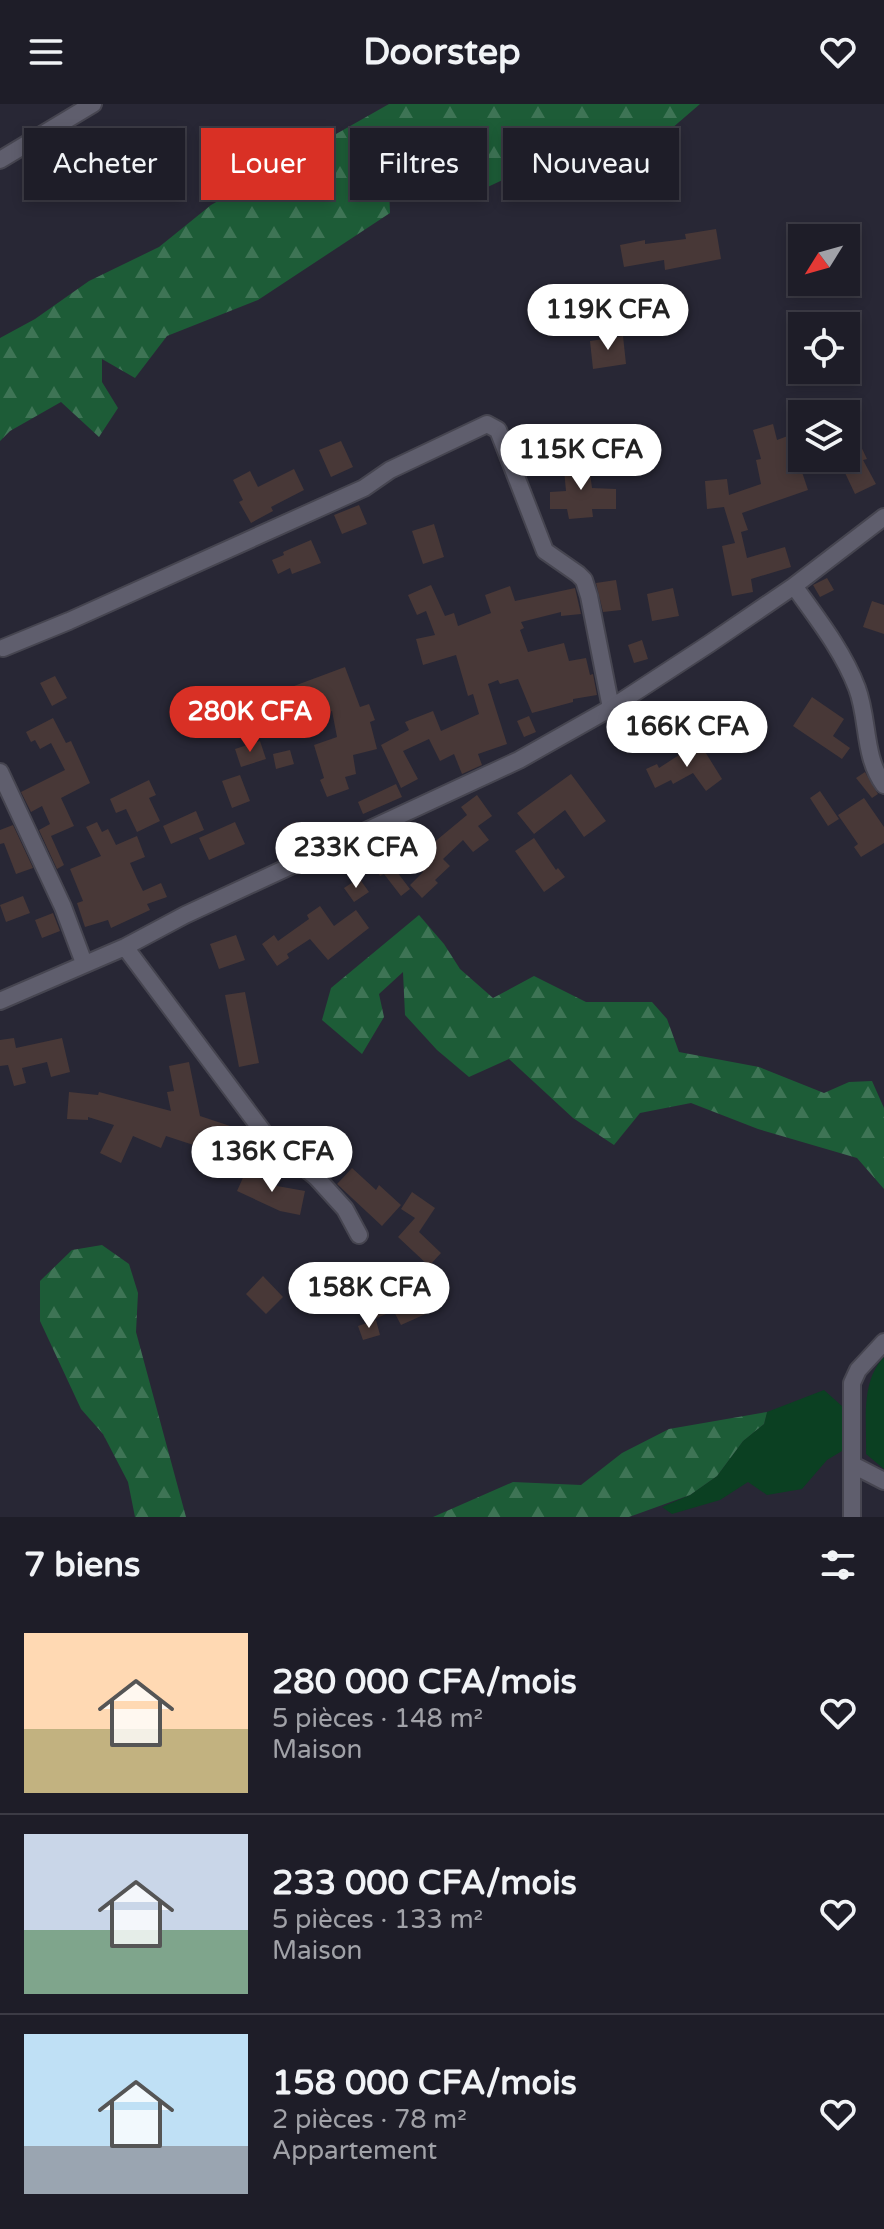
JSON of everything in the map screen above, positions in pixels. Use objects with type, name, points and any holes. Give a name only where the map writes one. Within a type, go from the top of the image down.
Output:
[{"type":"street","points":[[0,160],[93,104]]},
{"type":"street","points":[[3,648],[364,488],[390,470],[487,424],[498,430],[545,551],[584,580],[611,708]]},
{"type":"street","points":[[0,1001],[125,947],[185,915],[519,760],[611,708],[794,586],[884,517]]},
{"type":"street","points":[[794,586],[852,677],[862,703],[871,762],[884,785]]},
{"type":"street","points":[[0,772],[63,907],[84,963]]},
{"type":"street","points":[[125,947],[267,1137],[316,1177],[345,1209],[359,1235]]},
{"type":"street","points":[[852,1517],[852,1383],[858,1370],[884,1342]]},
{"type":"street","points":[[853,1465],[884,1481]]},
{"type":"green space","points":[[389,104],[700,104],[672,128],[503,128],[503,180],[487,187],[487,128],[350,128],[350,200],[389,200],[390,213],[258,300],[167,336],[135,378],[102,359],[102,382],[118,408],[99,437],[61,402],[10,431],[0,441],[0,338],[35,319],[89,281],[159,247],[220,200],[334,200],[334,135]]},
{"type":"green space","points":[[419,915],[460,969],[493,998],[534,976],[586,1002],[652,1002],[667,1019],[679,1052],[759,1067],[824,1093],[849,1082],[872,1081],[884,1108],[884,1189],[857,1158],[758,1129],[691,1103],[640,1113],[614,1145],[573,1118],[509,1059],[469,1077],[437,1050],[405,1015],[403,972],[379,994],[384,1017],[362,1054],[322,1020],[331,988]]},
{"type":"green space","points":[[102,1245],[129,1264],[138,1293],[136,1332],[186,1517],[135,1517],[128,1482],[103,1434],[81,1409],[40,1321],[40,1281],[72,1250]]},
{"type":"green space","points":[[884,1357],[884,1469],[866,1454],[866,1416],[871,1378]]},
{"type":"green space","points":[[824,1390],[843,1407],[842,1451],[827,1460],[802,1489],[767,1495],[748,1482],[720,1500],[672,1514],[662,1507],[690,1495],[717,1476],[743,1441],[764,1424],[767,1412]]},
{"type":"green space","points":[[767,1412],[764,1424],[743,1441],[717,1476],[690,1495],[629,1517],[433,1517],[513,1482],[581,1485],[622,1453],[669,1429]]},
{"type":"building","points":[[716,229],[721,259],[665,270],[664,260],[624,267],[620,245],[645,240],[645,244],[686,239],[685,234]]},
{"type":"building","points":[[623,336],[626,364],[593,369],[590,341]]},
{"type":"building","points":[[773,424],[777,440],[788,436],[788,472],[802,472],[808,490],[742,513],[748,530],[741,532],[747,558],[785,547],[791,567],[751,579],[753,592],[732,596],[722,546],[735,543],[724,507],[707,509],[705,481],[727,479],[729,495],[761,484],[756,460],[761,459],[753,430]]},
{"type":"building","points":[[341,441],[353,467],[331,477],[319,450]]},
{"type":"building","points":[[860,444],[867,459],[863,460],[876,484],[855,494],[845,472],[860,472]]},
{"type":"building","points":[[588,457],[592,488],[616,489],[616,509],[592,509],[593,517],[569,519],[567,509],[550,509],[550,492],[566,491],[563,459]]},
{"type":"building","points":[[294,469],[304,490],[271,507],[273,511],[251,523],[239,502],[243,500],[233,480],[250,471],[258,487]]},
{"type":"building","points":[[359,505],[367,524],[342,534],[334,515]]},
{"type":"building","points":[[434,524],[444,557],[423,564],[412,531]]},
{"type":"building","points":[[311,540],[321,563],[292,574],[290,568],[278,574],[272,560]]},
{"type":"building","points":[[827,578],[834,590],[820,597],[813,585]]},
{"type":"building","points":[[616,580],[621,610],[603,612],[596,583]]},
{"type":"building","points":[[431,585],[445,616],[454,613],[458,626],[491,613],[485,595],[510,586],[515,601],[575,588],[581,614],[561,616],[561,612],[521,622],[524,628],[520,630],[528,652],[564,643],[569,661],[586,658],[597,695],[573,699],[573,702],[532,713],[518,679],[488,684],[507,744],[478,754],[482,765],[462,774],[454,754],[440,761],[429,739],[403,751],[418,779],[401,788],[381,745],[409,730],[405,722],[433,711],[441,731],[479,714],[473,694],[468,696],[456,655],[423,665],[416,639],[435,635],[426,611],[417,615],[408,595]]},
{"type":"building","points":[[673,588],[679,616],[652,621],[647,594]]},
{"type":"building","points":[[872,601],[884,605],[884,634],[863,627]]},
{"type":"building","points":[[642,640],[648,659],[634,663],[628,645]]},
{"type":"building","points":[[345,667],[360,707],[369,704],[375,720],[370,722],[377,749],[353,755],[356,774],[345,777],[349,789],[327,797],[320,780],[324,778],[314,745],[337,737],[332,711],[329,712],[325,702],[302,709],[294,686]]},
{"type":"building","points":[[55,676],[67,698],[52,706],[40,683]]},
{"type":"building","points":[[812,697],[844,719],[833,736],[850,748],[842,759],[793,726]]},
{"type":"building","points":[[529,716],[536,732],[524,737],[517,721]]},
{"type":"building","points":[[53,718],[66,743],[71,741],[90,783],[61,798],[74,826],[51,836],[64,865],[57,869],[39,830],[50,824],[42,806],[31,812],[21,792],[65,770],[51,743],[40,749],[35,740],[31,742],[26,732]]},
{"type":"building","points":[[260,741],[266,759],[241,767],[235,749]]},
{"type":"building","points":[[699,742],[722,779],[706,791],[693,773],[673,784],[671,780],[655,788],[646,769],[657,764],[659,768]]},
{"type":"building","points":[[290,750],[294,764],[276,769],[273,754]]},
{"type":"building","points":[[865,772],[878,794],[872,798],[856,778]]},
{"type":"building","points":[[571,774],[606,821],[584,837],[565,810],[534,834],[517,813]]},
{"type":"building","points":[[240,775],[250,801],[232,808],[222,781]]},
{"type":"building","points":[[149,780],[156,795],[149,798],[160,821],[137,832],[126,809],[116,813],[110,799]]},
{"type":"building","points":[[396,784],[402,797],[363,814],[358,802]]},
{"type":"building","points":[[820,791],[839,819],[828,826],[810,798]]},
{"type":"building","points":[[477,795],[492,816],[478,826],[489,840],[473,852],[463,840],[443,859],[450,866],[422,898],[410,885],[423,872],[408,854],[428,838],[432,844],[467,815],[461,807]]},
{"type":"building","points":[[864,798],[884,827],[884,843],[861,857],[854,847],[858,844],[838,815]]},
{"type":"building","points":[[196,811],[204,830],[171,844],[163,826]]},
{"type":"building","points":[[97,822],[102,832],[108,829],[116,845],[137,836],[145,857],[130,863],[137,879],[143,891],[161,883],[167,897],[147,904],[150,910],[111,928],[108,920],[85,927],[77,903],[83,901],[70,869],[101,856],[86,827]]},
{"type":"building","points":[[235,822],[245,844],[209,860],[199,838]]},
{"type":"building","points":[[295,822],[303,840],[292,845],[283,828]]},
{"type":"building","points":[[13,825],[33,868],[16,874],[4,843],[0,844],[0,830]]},
{"type":"building","points":[[534,838],[556,870],[558,868],[565,877],[544,892],[515,851]]},
{"type":"building","points":[[387,842],[401,864],[394,868],[410,889],[401,896],[384,874],[380,876],[367,855]]},
{"type":"building","points":[[359,878],[369,892],[354,902],[344,888]]},
{"type":"building","points":[[23,896],[30,913],[6,922],[0,905]]},
{"type":"building","points":[[320,906],[334,926],[356,910],[369,928],[328,960],[310,939],[287,954],[289,958],[277,966],[262,944],[274,935],[278,941],[309,919],[307,915]]},
{"type":"building","points":[[53,913],[60,931],[42,938],[35,920]]},
{"type":"building","points":[[236,935],[245,960],[219,969],[210,944]]},
{"type":"building","points":[[245,992],[259,1063],[239,1067],[225,995]]},
{"type":"building","points":[[14,1038],[16,1048],[62,1038],[70,1072],[51,1077],[47,1062],[22,1068],[26,1083],[14,1086],[8,1065],[0,1066],[0,1040]]},
{"type":"building","points":[[189,1062],[200,1116],[236,1128],[227,1156],[166,1136],[161,1148],[133,1136],[121,1163],[100,1153],[114,1125],[88,1117],[88,1120],[67,1119],[69,1092],[98,1095],[99,1092],[171,1111],[167,1092],[174,1091],[169,1066]]},
{"type":"building","points":[[352,1168],[376,1190],[379,1185],[401,1205],[382,1226],[337,1184]]},
{"type":"building","points":[[246,1171],[277,1186],[305,1191],[300,1215],[280,1211],[237,1191]]},
{"type":"building","points":[[412,1192],[435,1208],[419,1232],[441,1253],[429,1266],[398,1237],[415,1218],[401,1209]]},
{"type":"building","points":[[433,1266],[441,1279],[425,1290],[416,1277]]},
{"type":"building","points":[[362,1269],[386,1314],[368,1322],[347,1276]]},
{"type":"building","points":[[263,1276],[283,1297],[266,1314],[246,1294]]},
{"type":"building","points":[[421,1292],[430,1312],[401,1325],[391,1306]]},
{"type":"building","points":[[376,1320],[380,1335],[363,1340],[358,1326]]}]
